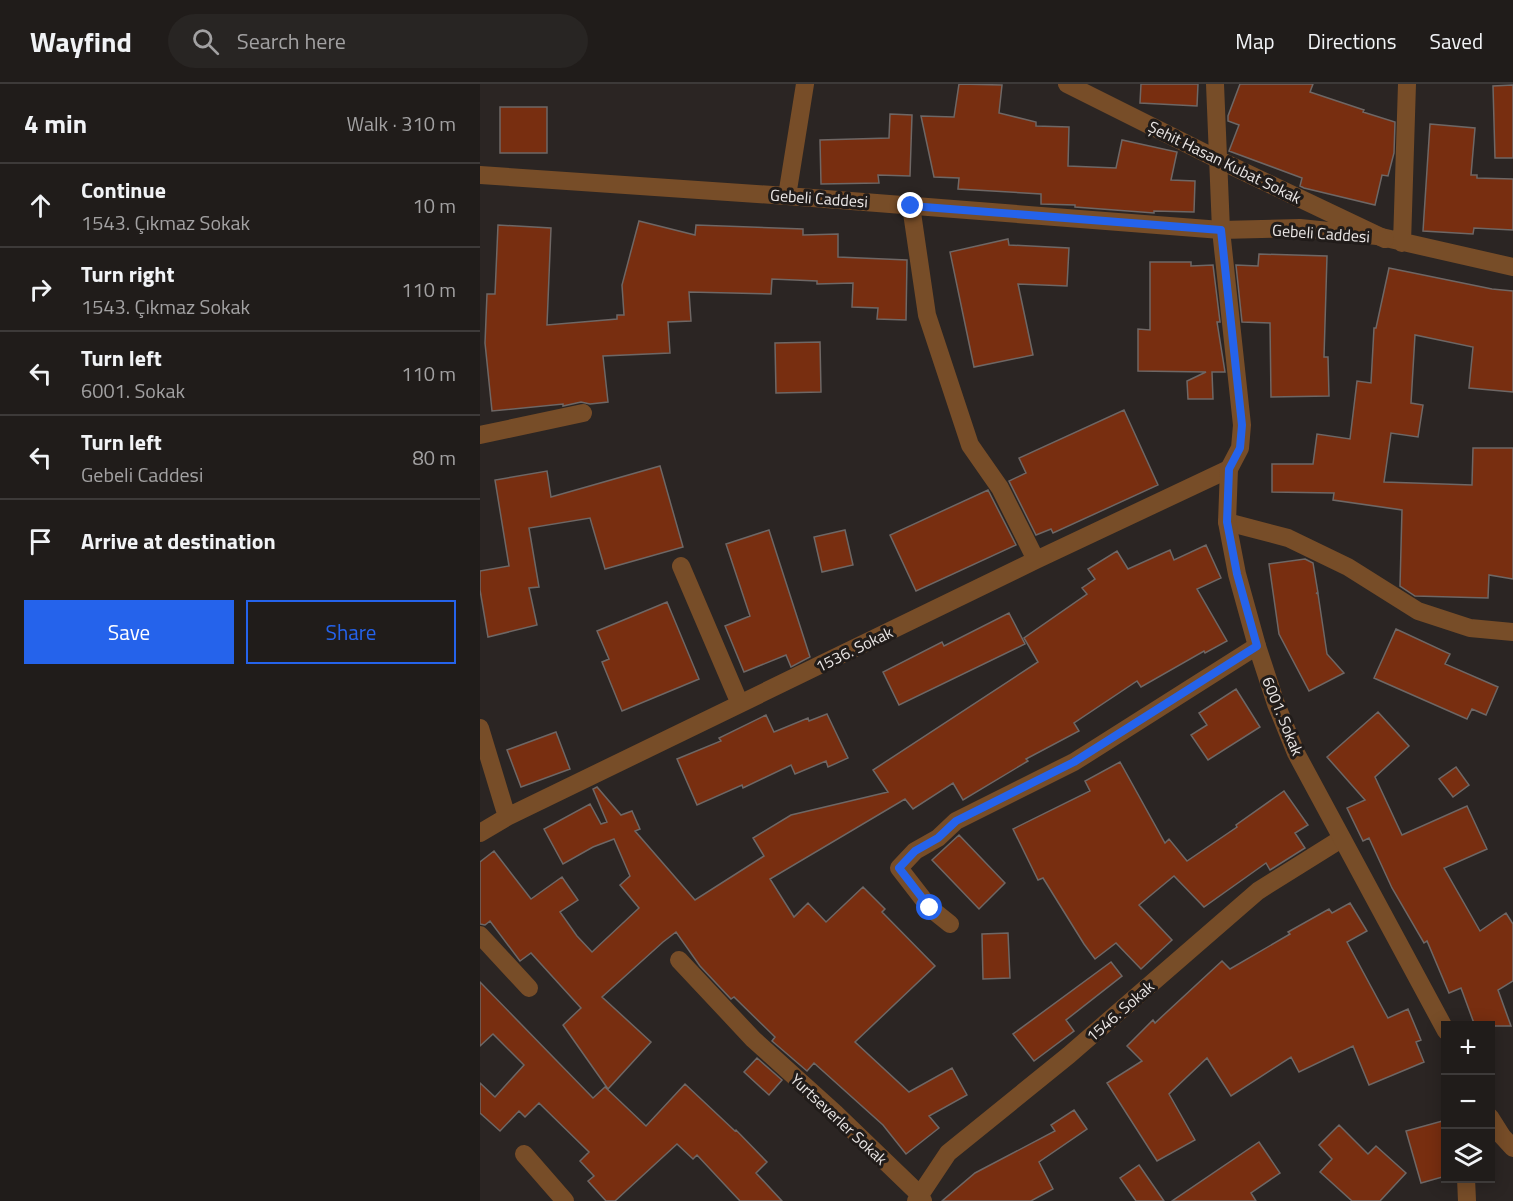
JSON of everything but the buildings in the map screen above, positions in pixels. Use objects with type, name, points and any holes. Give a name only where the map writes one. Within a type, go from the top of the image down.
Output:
[{"type":"street","points":[[787,196],[805,84]]},
{"type":"street","name":"Şehit Hasan Kubat Sokak","points":[[1067,84],[1217,159],[1394,241]]},
{"type":"street","name":"6001. Sokak","points":[[1215,84],[1221,230],[1242,425],[1240,448],[1229,469],[1227,522],[1237,574],[1275,704],[1296,753],[1441,1022]]},
{"type":"street","points":[[1394,241],[1407,84]]},
{"type":"street","name":"Gebeli Caddesi","points":[[480,176],[787,196],[1221,230],[1300,228],[1394,241],[1513,267]]},
{"type":"street","points":[[911,206],[927,315],[970,445],[1000,488],[1036,560]]},
{"type":"street","points":[[480,435],[583,413]]},
{"type":"street","name":"1536. Sokak","points":[[480,833],[507,817],[1036,560],[1229,469]]},
{"type":"street","points":[[1227,522],[1288,538],[1348,567],[1418,611],[1470,627],[1513,632]]},
{"type":"street","points":[[681,566],[740,704]]},
{"type":"street","points":[[950,924],[930,908],[899,868],[915,851],[938,838],[956,821],[1074,762],[1257,646]]},
{"type":"street","points":[[480,728],[507,817]]},
{"type":"street","name":"1546. Sokak","points":[[919,1199],[948,1153],[1069,1054],[1258,891],[1341,839]]},
{"type":"street","points":[[480,935],[529,988]]},
{"type":"street","name":"Yurtseverler Sokak","points":[[679,960],[753,1039],[836,1114],[919,1199]]},
{"type":"street","points":[[1495,1124],[1513,1148]]},
{"type":"street","points":[[524,1154],[565,1201]]},
{"type":"street","points":[[1466,1183],[1467,1201]]},
{"type":"route","points":[[911,206],[1221,230],[1242,425],[1240,448],[1229,469],[1227,522],[1237,574],[1257,646],[1074,762],[956,821],[938,838],[915,851],[899,868],[930,908]]}]
